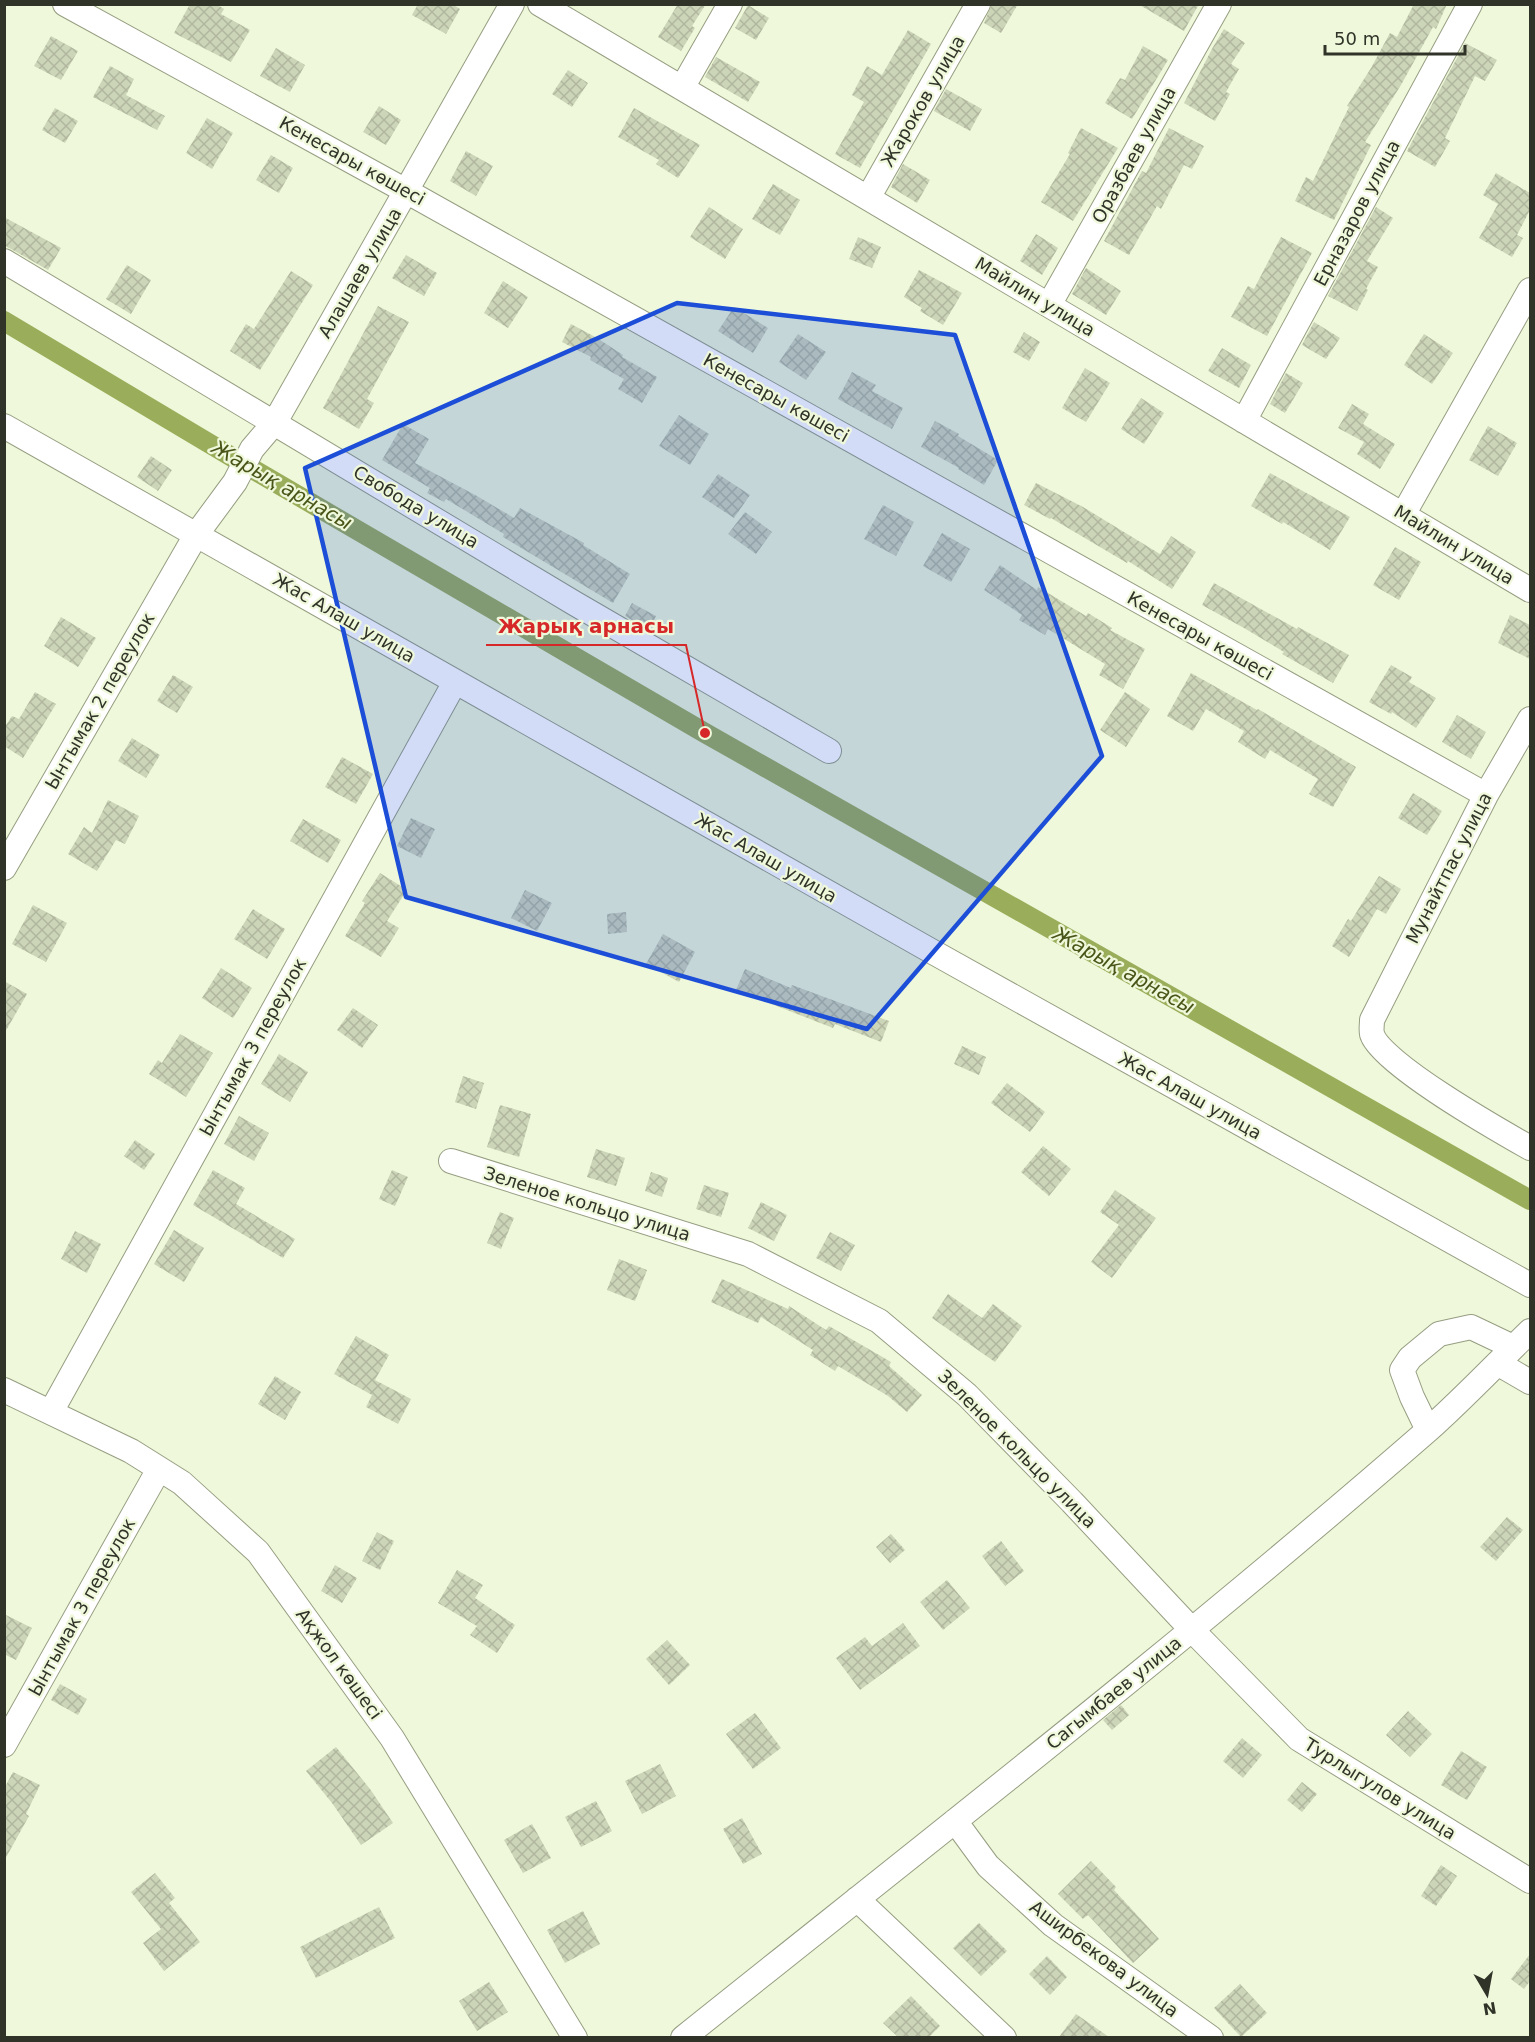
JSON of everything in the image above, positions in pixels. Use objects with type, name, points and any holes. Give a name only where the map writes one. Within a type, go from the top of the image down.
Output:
[{"type":"street","name":"Кенесары көшесі","points":[[65,4],[406,191],[1486,795]]},
{"type":"street","name":"Алашаев улица","points":[[196,535],[235,482],[252,449],[275,422],[512,4]]},
{"type":"street","name":"Майлин улица","points":[[540,4],[1530,590]]},
{"type":"street","points":[[682,88],[730,4]]},
{"type":"street","name":"Жароков улица","points":[[868,198],[978,4]]},
{"type":"street","name":"Оразбаев улица","points":[[1049,305],[1219,4]]},
{"type":"street","name":"Ерназаров улица","points":[[1244,421],[1470,4]]},
{"type":"street","name":"Свобода улица","points":[[4,261],[574,603],[829,751]]},
{"type":"street","points":[[1403,515],[1530,290]]},
{"type":"street","name":"Жас Алаш улица","points":[[4,426],[933,952],[1530,1285]]},
{"type":"street","name":"Ынтымак 2 переулок","points":[[4,868],[196,535]]},
{"type":"street","name":"Ынтымак 3 переулок","points":[[51,1412],[455,682]]},
{"type":"street","name":"Мунайтпас улица","points":[[1530,719],[1486,795],[1372,1020],[1372,1034],[1402,1069],[1530,1148]]},
{"type":"street","name":"Зеленое кольцо улица","points":[[451,1161],[748,1254],[879,1321],[967,1395],[1072,1502],[1192,1630]]},
{"type":"street","points":[[1428,1430],[1402,1370],[1410,1358],[1439,1334],[1471,1327],[1514,1347],[1530,1382]]},
{"type":"street","name":"Сагымбаев улица","points":[[683,2037],[1192,1630],[1428,1430],[1514,1347]]},
{"type":"street","name":"Ақжол көшесі","points":[[4,1390],[131,1451],[182,1483],[258,1552],[392,1738],[575,2037]]},
{"type":"street","name":"Ынтымак 3 переулок","points":[[4,1745],[159,1469]]},
{"type":"street","name":"Турлыгулов улица","points":[[1192,1630],[1299,1740],[1530,1881]]},
{"type":"street","name":"Аширбекова улица","points":[[955,1821],[988,1866],[1053,1925],[1211,2037]]},
{"type":"street","points":[[857,1899],[1004,2037]]},
{"type":"highlighted area","points":[[677,303],[955,335],[1102,756],[867,1029],[406,897],[305,468]]},
{"type":"building","points":[[190,4],[216,4],[224,9],[221,14],[250,30],[231,62],[174,33]]},
{"type":"building","points":[[418,4],[452,4],[460,9],[446,34],[412,15]]},
{"type":"building","points":[[678,4],[706,4],[692,26],[695,28],[681,51],[658,37]]},
{"type":"building","points":[[992,4],[1018,4],[1001,33],[984,23]]},
{"type":"building","points":[[1138,4],[1199,4],[1184,31]]},
{"type":"building","points":[[1414,4],[1447,4],[1436,29],[1433,27],[1401,85],[1365,142],[1371,145],[1334,220],[1295,201],[1306,177],[1313,181],[1349,107],[1347,106],[1390,33],[1397,37]]},
{"type":"building","points":[[748,5],[769,18],[756,40],[735,28]]},
{"type":"building","points":[[1224,29],[1245,43],[1231,64],[1239,69],[1226,92],[1230,94],[1215,121],[1184,103]]},
{"type":"building","points":[[908,30],[931,44],[860,168],[835,154],[864,102],[852,95],[867,66],[882,75]]},
{"type":"building","points":[[51,36],[78,51],[61,80],[34,66]]},
{"type":"building","points":[[1465,43],[1497,60],[1485,81],[1475,76],[1445,138],[1450,141],[1435,167],[1407,151]]},
{"type":"building","points":[[1143,46],[1168,60],[1132,119],[1105,103],[1120,78],[1125,80]]},
{"type":"building","points":[[276,48],[305,65],[290,92],[260,76]]},
{"type":"building","points":[[716,57],[760,82],[748,102],[705,77]]},
{"type":"building","points":[[110,66],[134,79],[126,95],[165,116],[157,130],[93,97]]},
{"type":"building","points":[[568,70],[588,83],[572,107],[552,94]]},
{"type":"building","points":[[946,89],[982,109],[970,131],[934,111]]},
{"type":"building","points":[[379,106],[401,120],[386,145],[363,132]]},
{"type":"building","points":[[55,108],[78,121],[65,143],[42,130]]},
{"type":"building","points":[[634,108],[700,145],[678,178],[656,164],[659,160],[618,137]]},
{"type":"building","points":[[207,118],[233,133],[212,169],[186,153]]},
{"type":"building","points":[[1081,128],[1118,148],[1073,221],[1041,202],[1070,154],[1068,153]]},
{"type":"building","points":[[1169,128],[1204,146],[1192,169],[1184,165],[1161,209],[1157,206],[1129,255],[1104,241],[1142,171],[1146,173]]},
{"type":"building","points":[[466,151],[493,166],[476,196],[450,181]]},
{"type":"building","points":[[271,155],[293,168],[279,193],[256,180]]},
{"type":"building","points":[[903,164],[930,180],[917,203],[891,187]]},
{"type":"building","points":[[1496,173],[1530,193],[1530,210],[1517,235],[1523,238],[1512,257],[1479,238],[1498,204],[1483,195]]},
{"type":"building","points":[[773,184],[800,200],[780,235],[752,219]]},
{"type":"building","points":[[709,207],[743,229],[725,259],[690,237]]},
{"type":"building","points":[[1376,207],[1393,218],[1367,261],[1378,267],[1357,311],[1328,296]]},
{"type":"building","points":[[4,217],[61,248],[48,270],[4,245]]},
{"type":"building","points":[[1036,234],[1058,248],[1042,275],[1020,261]]},
{"type":"building","points":[[858,237],[881,247],[872,268],[849,259]]},
{"type":"building","points":[[1281,237],[1312,253],[1267,336],[1231,317],[1248,286],[1254,289]]},
{"type":"building","points":[[406,255],[437,273],[424,296],[392,278]]},
{"type":"building","points":[[127,265],[151,280],[131,314],[106,299]]},
{"type":"building","points":[[1086,268],[1121,291],[1106,315],[1072,294]]},
{"type":"building","points":[[919,270],[962,293],[943,325],[920,311],[922,308],[904,297]]},
{"type":"building","points":[[291,271],[313,285],[260,370],[230,351],[246,324],[254,329]]},
{"type":"building","points":[[503,281],[528,297],[508,328],[484,313]]},
{"type":"building","points":[[378,306],[409,322],[367,399],[374,403],[359,429],[323,408]]},
{"type":"building","points":[[734,307],[768,328],[753,353],[718,331]]},
{"type":"building","points":[[1314,322],[1340,338],[1326,359],[1302,345]]},
{"type":"building","points":[[571,324],[657,377],[642,403],[618,389],[624,379],[590,360],[591,357],[562,342]]},
{"type":"building","points":[[1024,332],[1040,342],[1029,361],[1013,352]]},
{"type":"building","points":[[798,334],[826,352],[806,380],[779,362]]},
{"type":"building","points":[[1424,334],[1453,353],[1432,384],[1404,365]]},
{"type":"building","points":[[1222,348],[1251,365],[1239,388],[1208,371]]},
{"type":"building","points":[[1085,368],[1110,383],[1086,422],[1062,408]]},
{"type":"building","points":[[852,372],[876,385],[872,391],[903,408],[892,429],[838,399]]},
{"type":"building","points":[[1286,373],[1303,383],[1285,413],[1270,404]]},
{"type":"building","points":[[1141,398],[1164,413],[1144,444],[1121,429]]},
{"type":"building","points":[[1352,404],[1369,414],[1363,424],[1395,444],[1380,469],[1357,454],[1364,442],[1338,428]]},
{"type":"building","points":[[679,415],[709,434],[690,465],[659,446]]},
{"type":"building","points":[[935,421],[998,460],[984,485],[921,447]]},
{"type":"building","points":[[403,424],[429,439],[415,463],[514,518],[520,508],[584,543],[583,545],[630,574],[613,603],[503,537],[504,534],[446,499],[444,502],[427,493],[430,488],[382,460]]},
{"type":"building","points":[[1488,426],[1517,443],[1498,476],[1469,460]]},
{"type":"building","points":[[151,456],[172,470],[158,491],[137,477]]},
{"type":"building","points":[[1270,473],[1350,517],[1330,550],[1251,506]]},
{"type":"building","points":[[718,474],[750,495],[734,518],[702,497]]},
{"type":"building","points":[[1036,483],[1083,507],[1160,554],[1171,536],[1196,552],[1172,589],[1128,561],[1127,563],[1051,518],[1024,505]]},
{"type":"building","points":[[883,505],[914,522],[896,556],[864,539]]},
{"type":"building","points":[[745,512],[772,532],[756,554],[728,534]]},
{"type":"building","points":[[942,533],[970,549],[951,582],[923,566]]},
{"type":"building","points":[[1395,547],[1421,562],[1399,600],[1373,585]]},
{"type":"building","points":[[1000,565],[1037,590],[1038,587],[1086,616],[1088,613],[1112,628],[1110,630],[1145,649],[1123,689],[1099,675],[1105,664],[1048,629],[1045,635],[1019,620],[1022,615],[984,590]]},
{"type":"building","points":[[1214,583],[1349,655],[1333,683],[1202,605]]},
{"type":"building","points":[[632,603],[656,616],[649,630],[625,616]]},
{"type":"building","points":[[1510,615],[1530,625],[1530,659],[1498,643]]},
{"type":"building","points":[[61,617],[96,638],[78,667],[44,646]]},
{"type":"building","points":[[1391,665],[1412,677],[1409,682],[1436,698],[1416,728],[1392,712],[1391,714],[1369,702]]},
{"type":"building","points":[[1191,673],[1258,709],[1356,767],[1333,807],[1309,794],[1318,779],[1270,750],[1265,759],[1238,742],[1244,731],[1206,709],[1193,731],[1167,716]]},
{"type":"building","points":[[173,675],[193,687],[177,713],[157,701]]},
{"type":"building","points":[[35,692],[56,704],[23,758],[4,746],[4,728],[12,716],[19,719]]},
{"type":"building","points":[[1125,692],[1150,709],[1126,747],[1100,730]]},
{"type":"building","points":[[1457,715],[1486,732],[1471,759],[1442,742]]},
{"type":"building","points":[[132,738],[160,755],[146,778],[118,761]]},
{"type":"building","points":[[342,757],[373,774],[356,804],[325,787]]},
{"type":"building","points":[[1413,793],[1442,811],[1427,835],[1398,818]]},
{"type":"building","points":[[108,800],[139,816],[125,844],[116,840],[97,871],[68,854],[84,827],[92,833]]},
{"type":"building","points":[[411,818],[435,829],[421,858],[397,846]]},
{"type":"building","points":[[303,819],[341,840],[328,863],[290,841]]},
{"type":"building","points":[[380,873],[407,890],[387,921],[399,928],[381,957],[345,936],[365,903],[362,901]]},
{"type":"building","points":[[1379,876],[1401,889],[1386,914],[1377,909],[1349,957],[1332,946],[1348,919],[1351,921]]},
{"type":"building","points":[[525,890],[552,903],[537,931],[511,918]]},
{"type":"building","points":[[33,905],[67,923],[46,962],[12,944]]},
{"type":"building","points":[[253,909],[285,929],[267,959],[234,939]]},
{"type":"building","points":[[626,912],[627,932],[608,934],[607,914]]},
{"type":"building","points":[[663,934],[695,952],[679,982],[646,964]]},
{"type":"building","points":[[221,968],[252,988],[233,1018],[202,998]]},
{"type":"building","points":[[745,969],[791,988],[792,985],[889,1021],[881,1042],[835,1024],[833,1028],[736,990]]},
{"type":"building","points":[[4,981],[27,994],[4,1034]]},
{"type":"building","points":[[353,1008],[378,1025],[362,1048],[337,1030]]},
{"type":"building","points":[[180,1034],[213,1053],[186,1097],[149,1074],[158,1060],[162,1063]]},
{"type":"building","points":[[962,1046],[986,1057],[979,1075],[954,1064]]},
{"type":"building","points":[[279,1054],[308,1072],[290,1102],[261,1084]]},
{"type":"building","points":[[463,1076],[484,1083],[476,1109],[455,1102]]},
{"type":"building","points":[[1007,1083],[1045,1112],[1030,1132],[991,1103]]},
{"type":"building","points":[[500,1105],[531,1114],[519,1157],[487,1147]]},
{"type":"building","points":[[239,1116],[269,1133],[254,1161],[224,1144]]},
{"type":"building","points":[[135,1140],[155,1154],[144,1170],[124,1156]]},
{"type":"building","points":[[1043,1146],[1071,1169],[1049,1196],[1021,1172]]},
{"type":"building","points":[[596,1149],[625,1158],[616,1186],[587,1177]]},
{"type":"building","points":[[213,1170],[245,1188],[236,1204],[295,1239],[283,1258],[193,1205]]},
{"type":"building","points":[[392,1170],[408,1177],[395,1206],[379,1199]]},
{"type":"building","points":[[651,1172],[668,1178],[662,1197],[645,1191]]},
{"type":"building","points":[[704,1185],[729,1193],[721,1217],[696,1209]]},
{"type":"building","points":[[1115,1190],[1156,1218],[1112,1278],[1091,1262],[1119,1225],[1100,1212]]},
{"type":"building","points":[[761,1202],[787,1215],[774,1241],[748,1228]]},
{"type":"building","points":[[500,1212],[514,1218],[501,1249],[487,1243]]},
{"type":"building","points":[[174,1230],[204,1248],[184,1282],[154,1264]]},
{"type":"building","points":[[75,1231],[101,1244],[87,1273],[61,1259]]},
{"type":"building","points":[[830,1232],[855,1245],[841,1271],[816,1258]]},
{"type":"building","points":[[619,1259],[647,1270],[635,1301],[607,1290]]},
{"type":"building","points":[[722,1279],[788,1309],[789,1306],[826,1330],[829,1326],[891,1362],[889,1366],[922,1395],[907,1412],[888,1396],[838,1366],[835,1371],[810,1355],[813,1350],[761,1317],[758,1323],[711,1302]]},
{"type":"building","points":[[948,1294],[982,1318],[993,1304],[1022,1326],[995,1362],[932,1318]]},
{"type":"building","points":[[356,1336],[389,1355],[375,1380],[411,1399],[398,1424],[366,1407],[372,1395],[334,1374]]},
{"type":"building","points":[[275,1376],[301,1392],[285,1420],[258,1404]]},
{"type":"building","points":[[1507,1517],[1523,1530],[1496,1561],[1480,1547]]},
{"type":"building","points":[[377,1532],[394,1541],[380,1570],[362,1561]]},
{"type":"building","points":[[891,1534],[905,1550],[890,1563],[876,1547]]},
{"type":"building","points":[[1001,1541],[1024,1571],[1005,1586],[982,1556]]},
{"type":"building","points":[[335,1565],[357,1578],[342,1603],[321,1591]]},
{"type":"building","points":[[457,1570],[483,1585],[475,1598],[515,1625],[497,1653],[470,1635],[477,1626],[438,1603]]},
{"type":"building","points":[[947,1580],[970,1608],[943,1630],[920,1602]]},
{"type":"building","points":[[4,1614],[32,1628],[16,1660],[4,1654]]},
{"type":"building","points":[[903,1623],[920,1646],[860,1690],[836,1658],[865,1637],[872,1646]]},
{"type":"building","points":[[667,1640],[690,1665],[669,1685],[646,1659]]},
{"type":"building","points":[[60,1684],[87,1699],[78,1715],[51,1700]]},
{"type":"building","points":[[1121,1705],[1129,1715],[1112,1730],[1103,1720]]},
{"type":"building","points":[[1408,1711],[1432,1734],[1410,1757],[1386,1735]]},
{"type":"building","points":[[755,1713],[781,1748],[753,1769],[726,1734]]},
{"type":"building","points":[[1242,1738],[1262,1755],[1243,1778],[1223,1761]]},
{"type":"building","points":[[336,1747],[370,1789],[393,1823],[361,1845],[306,1771]]},
{"type":"building","points":[[1461,1751],[1487,1767],[1467,1800],[1441,1785]]},
{"type":"building","points":[[660,1764],[676,1796],[642,1814],[625,1781]]},
{"type":"building","points":[[13,1772],[40,1785],[26,1814],[29,1816],[4,1861],[4,1789]]},
{"type":"building","points":[[1302,1782],[1317,1794],[1302,1812],[1287,1800]]},
{"type":"building","points":[[596,1801],[612,1831],[581,1847],[565,1817]]},
{"type":"building","points":[[742,1818],[762,1854],[743,1864],[723,1829]]},
{"type":"building","points":[[532,1824],[551,1858],[523,1873],[504,1840]]},
{"type":"building","points":[[1091,1861],[1159,1939],[1133,1963],[1088,1915],[1083,1919],[1058,1894]]},
{"type":"building","points":[[1441,1865],[1457,1876],[1436,1906],[1421,1896]]},
{"type":"building","points":[[155,1873],[175,1898],[169,1903],[200,1942],[164,1971],[143,1943],[161,1929],[131,1892]]},
{"type":"building","points":[[379,1907],[395,1938],[316,1978],[300,1947]]},
{"type":"building","points":[[583,1911],[600,1944],[565,1963],[547,1930]]},
{"type":"building","points":[[979,1923],[1007,1951],[981,1976],[953,1948]]},
{"type":"building","points":[[1530,1954],[1530,1981],[1524,1989],[1511,1979]]},
{"type":"building","points":[[1047,1956],[1067,1977],[1050,1995],[1029,1974]]},
{"type":"building","points":[[489,1982],[508,2012],[477,2031],[459,2001]]},
{"type":"building","points":[[1240,1984],[1267,2013],[1241,2037],[1214,2008]]},
{"type":"building","points":[[911,1996],[940,2026],[929,2037],[898,2037],[883,2023]]},
{"type":"building","points":[[1076,2014],[1109,2037],[1059,2037]]},
{"type":"waterway","name":"Жарық арнасы","points":[[4,321],[705,733],[1530,1200]]},
{"type":"place","name":"Жарық арнасы","points":[[705,733]]}]
